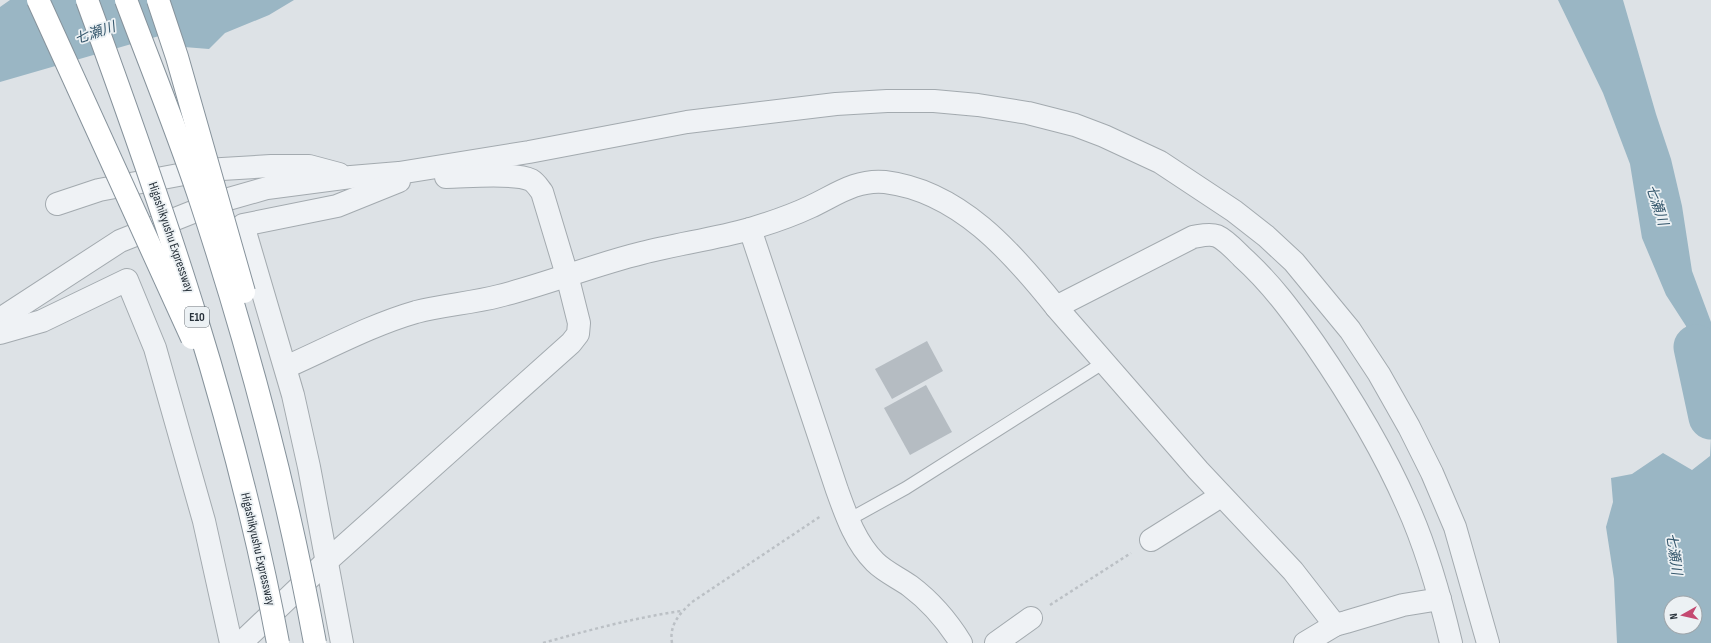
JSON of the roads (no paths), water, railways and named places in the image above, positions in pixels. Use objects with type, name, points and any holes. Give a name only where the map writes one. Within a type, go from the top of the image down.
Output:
[{"type":"highway","points":[[38,0],[222,405]]},
{"type":"highway","name":"Higashikyushu Expressway","points":[[87,0],[161,206],[195,310],[249,507],[278,643]]},
{"type":"highway","points":[[126,0],[198,193],[232,302],[259,394],[284,491],[305,586]]},
{"type":"highway","points":[[158,0],[177,57],[265,368],[281,444],[315,643]]},
{"type":"street","points":[[342,643],[309,467],[286,367],[243,225],[337,206],[399,177],[687,122],[836,104],[887,101],[934,101],[985,106],[1028,113],[1075,125],[1104,136],[1160,162],[1184,177],[1234,211],[1266,236],[1294,262],[1350,330],[1390,394],[1432,473],[1455,528],[1488,643]]},
{"type":"street","points":[[57,204],[100,190],[204,170],[271,166],[309,166],[351,177]]},
{"type":"street","points":[[0,319],[120,241],[218,202],[260,190],[351,177],[515,176],[530,180],[536,184],[542,192],[567,275],[578,323],[579,329],[575,339],[327,561],[241,643]]},
{"type":"street","points":[[286,367],[381,324],[416,312],[497,297],[641,253],[750,229],[807,208],[847,188],[860,184],[873,181],[895,184],[939,199],[973,220],[1018,262],[1103,363],[1198,470],[1293,571],[1335,625]]},
{"type":"street","points":[[750,229],[845,511],[862,546],[873,560],[917,591],[945,621],[961,643]]},
{"type":"street","points":[[1056,307],[1193,237],[1209,235],[1216,236],[1224,241],[1253,267],[1283,299],[1338,378],[1387,461],[1408,506],[1426,553],[1451,643]]},
{"type":"street","points":[[0,333],[42,321],[127,280],[155,348],[204,520],[231,643]]},
{"type":"street","points":[[1151,540],[1213,501]]},
{"type":"street","points":[[1305,643],[1335,625],[1403,605],[1440,599]]},
{"type":"street","points":[[996,643],[1031,618]]},
{"type":"lane","points":[[845,511],[906,488],[1103,363]]},
{"type":"water","points":[[10,0],[294,0],[269,15],[225,33],[209,49],[184,47],[166,34],[0,82],[0,7]]},
{"type":"water","points":[[1558,0],[1623,0],[1656,114],[1671,159],[1682,206],[1692,271],[1711,322],[1711,413],[1695,373],[1686,326],[1666,295],[1642,238],[1630,164],[1603,93]]},
{"type":"water","points":[[1711,437],[1711,643],[1617,643],[1614,579],[1606,527],[1613,502],[1611,478],[1632,474],[1663,453],[1692,470],[1710,456]]},
{"type":"waterway","name":"七瀬川","points":[[1696,347],[1711,417]]}]
